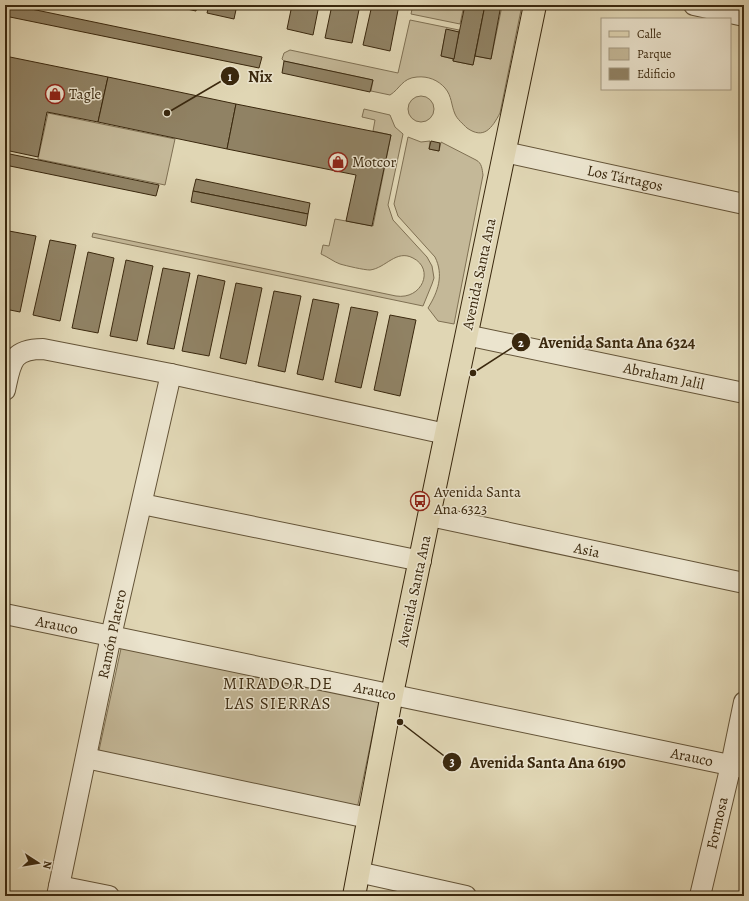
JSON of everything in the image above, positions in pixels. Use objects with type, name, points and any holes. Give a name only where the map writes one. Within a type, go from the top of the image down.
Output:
[{"type":"main road","name":"Avenida Santa Ana","points":[[354,896],[392,694],[421,562],[466,334],[505,152],[534,5]]},
{"type":"street","points":[[694,5],[744,16]]},
{"type":"street","name":"Los Tártagos","points":[[505,152],[744,204]]},
{"type":"street","name":"Abraham Jalil","points":[[466,334],[744,393]]},
{"type":"street","points":[[5,390],[10,365],[17,355],[32,349],[43,349],[171,374],[446,434]]},
{"type":"street","name":"Ramón Platero","points":[[58,891],[111,636],[171,374]]},
{"type":"street","points":[[142,504],[421,562]]},
{"type":"street","name":"Asia","points":[[430,516],[744,583]]},
{"type":"street","name":"Arauco","points":[[5,614],[737,766]]},
{"type":"street","name":"Formosa","points":[[700,896],[737,766],[744,702]]},
{"type":"street","points":[[86,758],[368,818]]},
{"type":"street","points":[[358,872],[466,896]]},
{"type":"street","points":[[58,891],[109,896]]},
{"type":"green space","points":[[413,5],[464,5],[460,24],[411,14]]},
{"type":"green space","points":[[500,5],[522,5],[500,113],[491,128],[483,132],[478,133],[467,128],[457,118],[447,91],[442,85],[432,79],[421,77],[408,79],[390,95],[371,91],[373,80],[284,61],[282,59],[284,53],[290,50],[398,73],[410,20],[459,30],[459,32],[446,30],[441,56],[453,59],[453,61],[473,65],[475,56],[491,59],[502,6]]},
{"type":"green space","points":[[421,96],[430,100],[434,109],[430,118],[421,122],[412,118],[408,109],[412,100]]},
{"type":"green space","points":[[364,109],[390,115],[395,127],[403,134],[388,205],[393,220],[427,257],[432,266],[434,278],[423,306],[92,237],[93,233],[396,296],[405,296],[413,293],[419,289],[424,276],[420,263],[413,258],[407,256],[396,257],[376,269],[370,270],[340,264],[321,254],[323,245],[329,246],[335,219],[373,226],[391,135],[373,131],[375,120],[362,117]]},
{"type":"green space","points":[[48,113],[175,139],[165,185],[38,159]]},
{"type":"green space","points":[[408,137],[421,142],[430,141],[429,149],[439,151],[441,142],[478,161],[482,168],[483,175],[454,324],[438,321],[428,308],[435,296],[439,283],[438,264],[435,257],[398,216],[394,204]]},
{"type":"green space","points":[[122,644],[380,698],[357,809],[98,755]]},
{"type":"building","points":[[5,5],[12,5],[262,57],[259,68],[5,16]]},
{"type":"building","points":[[169,5],[197,5],[196,11]]},
{"type":"building","points":[[209,5],[237,5],[234,19],[207,13]]},
{"type":"building","points":[[292,5],[319,5],[313,35],[287,29]]},
{"type":"building","points":[[332,5],[360,5],[352,43],[325,38]]},
{"type":"building","points":[[372,5],[399,5],[390,51],[363,45]]},
{"type":"building","points":[[465,5],[485,5],[473,65],[453,61]]},
{"type":"building","points":[[485,5],[501,5],[491,59],[475,56]]},
{"type":"building","points":[[446,29],[459,32],[454,59],[441,56]]},
{"type":"building","name":"Tagle","points":[[5,56],[108,77],[98,122],[47,112],[38,157],[5,150]]},
{"type":"building","points":[[284,61],[373,80],[370,92],[282,73]]},
{"type":"building","points":[[108,77],[236,104],[227,149],[98,122]]},
{"type":"building","name":"Motcor","points":[[236,104],[391,135],[372,226],[346,221],[356,175],[227,149]]},
{"type":"building","points":[[431,141],[440,143],[439,151],[429,149]]},
{"type":"building","points":[[5,153],[159,185],[156,196],[5,165]]},
{"type":"building","points":[[196,179],[310,203],[308,214],[193,191]]},
{"type":"building","points":[[193,191],[308,214],[306,226],[191,202]]},
{"type":"building","points":[[9,231],[36,236],[20,312],[5,309],[5,251]]},
{"type":"building","points":[[50,240],[76,245],[60,321],[33,315]]},
{"type":"building","points":[[88,252],[114,258],[98,333],[72,328]]},
{"type":"building","points":[[126,260],[153,266],[137,341],[110,336]]},
{"type":"building","points":[[163,268],[190,273],[174,349],[147,344]]},
{"type":"building","points":[[198,275],[225,281],[209,356],[182,351]]},
{"type":"building","points":[[236,283],[262,288],[246,364],[220,358]]},
{"type":"building","points":[[274,291],[301,296],[285,372],[258,366]]},
{"type":"building","points":[[313,299],[339,304],[323,380],[297,374]]},
{"type":"building","points":[[351,307],[378,312],[361,388],[335,382]]},
{"type":"building","points":[[390,315],[416,320],[400,396],[374,390]]},
{"type":"place","name":"Tagle","points":[[55,94]]},
{"type":"place","name":"Nix","points":[[167,113]]},
{"type":"place","name":"Motcor","points":[[338,162]]},
{"type":"place","name":"Avenida Santa Ana 6324","points":[[473,373]]},
{"type":"place","name":"Avenida Santa Ana 6323","points":[[420,501]]},
{"type":"place","name":"Avenida Santa Ana 6190","points":[[400,722]]},
{"type":"district","name":"MIRADOR DE LAS SIERRAS","points":[[278,693]]}]
